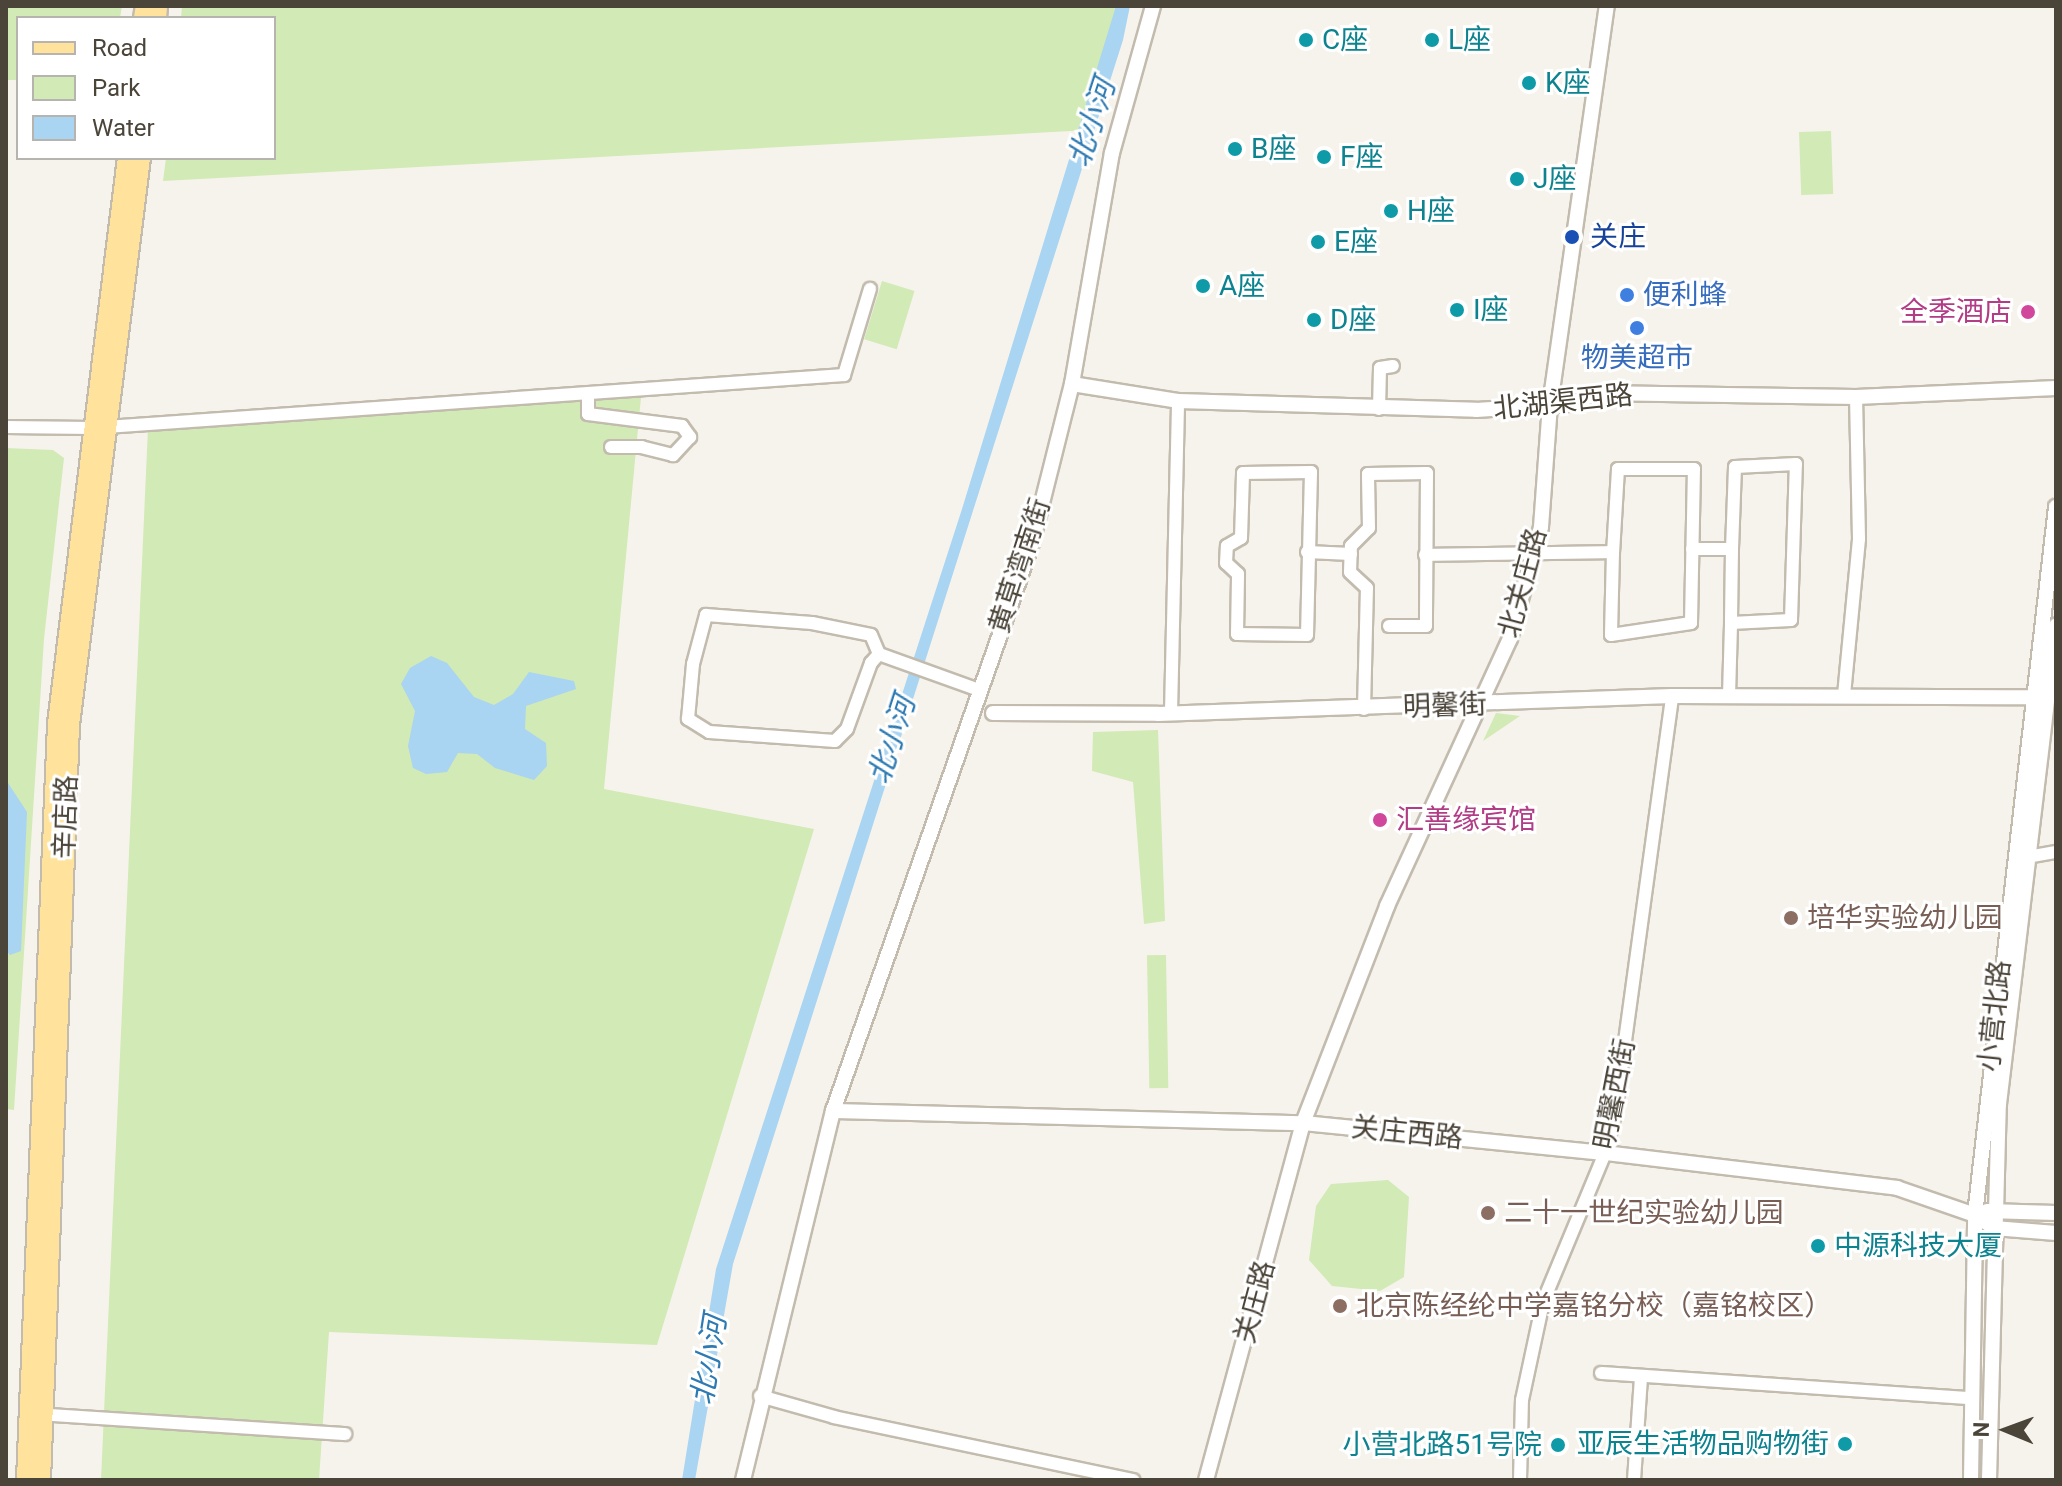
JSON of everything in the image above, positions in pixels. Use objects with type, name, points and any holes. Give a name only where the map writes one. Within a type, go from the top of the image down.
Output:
[{"type":"main road","name":"辛店路","points":[[100,428],[127,160]]},
{"type":"main road","name":"辛店路","points":[[41,1480],[36,1414],[57,724],[141,160]]},
{"type":"main road","name":"辛店路","points":[[26,1480],[36,1414]]},
{"type":"street","name":"黄草湾南街","points":[[743,1480],[760,1396],[833,1111],[1032,543],[1072,384],[1112,153],[1153,6]]},
{"type":"street","name":"北关庄路","points":[[1303,1123],[1387,906],[1510,639],[1541,527],[1550,405],[1607,6]]},
{"type":"street","points":[[6,427],[100,428],[844,375],[870,289]]},
{"type":"street","points":[[1379,409],[1380,368],[1393,366]]},
{"type":"street","name":"北湖渠西路","points":[[1072,384],[1178,401],[1379,409],[1550,405],[1597,393],[1856,397],[2056,388]]},
{"type":"street","points":[[588,393],[588,414],[682,426],[690,437],[673,455],[642,447],[611,447]]},
{"type":"street","points":[[1844,695],[1859,539],[1856,397]]},
{"type":"street","points":[[1171,713],[1178,401]]},
{"type":"street","points":[[1729,696],[1735,467],[1796,464],[1791,620],[1731,623]]},
{"type":"street","points":[[1618,469],[1694,469],[1691,623],[1611,635],[1613,552],[1618,469]]},
{"type":"street","points":[[1311,472],[1307,552],[1307,635],[1237,634],[1238,574],[1226,563],[1227,546],[1241,538],[1243,473],[1311,472]]},
{"type":"street","points":[[1364,709],[1367,588],[1350,572],[1351,546],[1369,528],[1368,474],[1427,473],[1426,626],[1389,626]]},
{"type":"street","name":"小营北路","points":[[1971,1480],[1975,1215],[2031,697],[2056,507]]},
{"type":"street","points":[[1692,549],[1732,549]]},
{"type":"street","points":[[1307,552],[1351,554]]},
{"type":"street","points":[[1425,555],[1613,552]]},
{"type":"street","points":[[879,654],[871,663],[847,729],[835,741],[709,732],[688,719],[693,664],[706,615],[812,623],[871,635],[879,654],[979,690]]},
{"type":"street","name":"小营北路","points":[[1989,1480],[1999,1104],[2056,625]]},
{"type":"street","name":"明馨街","points":[[993,713],[1364,709],[1672,696],[2031,697]]},
{"type":"street","name":"明馨西街","points":[[1520,1480],[1522,1400],[1543,1302],[1605,1153],[1659,818],[1672,696]]},
{"type":"street","points":[[2027,857],[2056,852]]},
{"type":"street","name":"关庄西路","points":[[833,1111],[1303,1123],[1605,1153],[1897,1188],[1975,1215],[1994,1228]]},
{"type":"street","name":"关庄路","points":[[1206,1480],[1303,1123]]},
{"type":"street","points":[[1975,1215],[1995,1208],[2056,1213]]},
{"type":"street","points":[[1994,1228],[2056,1233]]},
{"type":"street","points":[[1601,1373],[1972,1398]]},
{"type":"street","points":[[1634,1480],[1641,1376]]},
{"type":"street","points":[[760,1396],[848,1420],[1133,1480]]},
{"type":"street","points":[[36,1414],[345,1434]]},
{"type":"green space","points":[[6,6],[122,6],[120,16],[16,16],[16,80],[6,80]]},
{"type":"green space","points":[[182,6],[1122,6],[1089,130],[163,181],[166,160],[276,160],[276,16],[181,16]]},
{"type":"green space","points":[[1831,131],[1833,194],[1801,195],[1799,132]]},
{"type":"green space","points":[[882,281],[915,291],[897,349],[864,339]]},
{"type":"green space","points":[[641,397],[604,789],[814,829],[657,1345],[329,1332],[319,1480],[101,1480],[148,428]]},
{"type":"green space","points":[[6,448],[53,450],[64,458],[44,639],[14,1110],[6,1109]]},
{"type":"green space","points":[[1496,713],[1520,716],[1483,741]]},
{"type":"green space","points":[[1158,730],[1165,921],[1144,924],[1133,782],[1092,771],[1093,732]]},
{"type":"green space","points":[[1147,955],[1166,955],[1168,1088],[1149,1088]]},
{"type":"green space","points":[[1388,1180],[1409,1197],[1404,1277],[1380,1291],[1332,1286],[1309,1260],[1316,1206],[1331,1184]]},
{"type":"water","name":"北小河","points":[[1116,6],[1130,6],[1123,40],[733,1264],[695,1480],[682,1480],[716,1269],[962,509]]},
{"type":"water","points":[[431,656],[447,663],[474,697],[494,705],[513,694],[529,672],[574,681],[576,689],[526,706],[525,729],[546,743],[547,766],[534,780],[495,768],[477,754],[458,753],[447,772],[426,774],[413,768],[408,746],[415,711],[401,684],[410,668]]},
{"type":"water","points":[[6,780],[27,812],[21,951],[10,955],[6,950]]},
{"type":"place","name":"C座","points":[[1306,40]]},
{"type":"place","name":"L座","points":[[1432,40]]},
{"type":"place","name":"K座","points":[[1529,83]]},
{"type":"place","name":"B座","points":[[1235,149]]},
{"type":"place","name":"F座","points":[[1324,157]]},
{"type":"place","name":"J座","points":[[1517,179]]},
{"type":"place","name":"H座","points":[[1391,211]]},
{"type":"place","name":"关庄","points":[[1572,237]]},
{"type":"place","name":"E座","points":[[1318,242]]},
{"type":"place","name":"A座","points":[[1203,286]]},
{"type":"place","name":"便利蜂","points":[[1627,295]]},
{"type":"place","name":"I座","points":[[1457,310]]},
{"type":"place","name":"全季酒店","points":[[2028,312]]},
{"type":"place","name":"D座","points":[[1314,320]]},
{"type":"place","name":"物美超市","points":[[1637,328]]},
{"type":"place","name":"汇善缘宾馆","points":[[1380,820]]},
{"type":"place","name":"培华实验幼儿园","points":[[1791,918]]},
{"type":"place","name":"二十一世纪实验幼儿园","points":[[1488,1213]]},
{"type":"place","name":"中源科技大厦","points":[[1818,1246]]},
{"type":"place","name":"北京陈经纶中学嘉铭分校（嘉铭校区）","points":[[1340,1306]]},
{"type":"place","name":"亚辰生活物品购物街","points":[[1845,1444]]},
{"type":"place","name":"小营北路51号院","points":[[1558,1445]]}]
